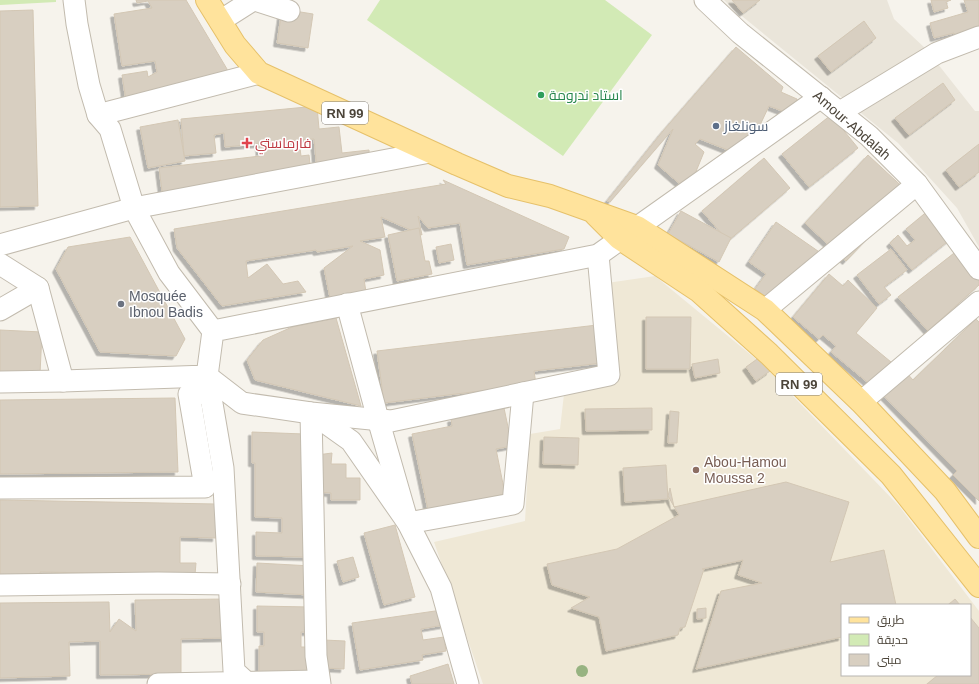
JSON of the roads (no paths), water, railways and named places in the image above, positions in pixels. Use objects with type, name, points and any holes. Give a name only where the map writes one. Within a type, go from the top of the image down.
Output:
[{"type":"main road","name":"RN 99","points":[[207,0],[235,45],[259,73],[430,152],[508,186],[550,196],[637,227],[765,310],[861,402],[945,491],[979,537]]},
{"type":"main road","name":"RN 99","points":[[592,211],[619,238],[699,291],[769,354],[891,475],[979,586]]},
{"type":"street","points":[[74,0],[77,24],[89,85],[98,115],[110,129],[134,208],[170,273],[213,331],[208,384],[223,468],[234,671],[246,683]]},
{"type":"street","points":[[220,21],[254,0],[289,11]]},
{"type":"street","name":"Amour-Abdalah","points":[[706,0],[740,33],[869,136],[918,184],[979,269]]},
{"type":"street","points":[[840,112],[937,52],[979,37]]},
{"type":"street","points":[[98,115],[259,73]]},
{"type":"street","points":[[213,331],[598,254],[821,97]]},
{"type":"street","points":[[0,245],[134,208],[430,152]]},
{"type":"street","points":[[765,310],[918,184]]},
{"type":"street","points":[[0,382],[63,381],[208,384],[242,403],[311,413],[391,421],[609,375],[598,254]]},
{"type":"street","points":[[0,264],[38,288],[63,381]]},
{"type":"street","points":[[0,310],[38,288]]},
{"type":"street","points":[[861,402],[979,302]]},
{"type":"street","points":[[348,304],[378,419],[408,523]]},
{"type":"street","points":[[0,488],[205,487],[189,394],[208,384]]},
{"type":"street","points":[[408,523],[513,504],[523,393]]},
{"type":"street","points":[[311,413],[351,441],[408,523],[441,588],[468,684]]},
{"type":"street","points":[[158,684],[319,682],[316,656],[311,413]]},
{"type":"street","points":[[0,585],[158,583],[230,584]]},
{"type":"place","name":"استاد ندرومة","points":[[541,95]]},
{"type":"place","name":"سونلغاز","points":[[716,126]]},
{"type":"place","name":"فارماستي","points":[[247,143]]},
{"type":"place","name":"Mosquée Ibnou Badis","points":[[121,304]]},
{"type":"place","name":"Abou-Hamou Moussa 2","points":[[696,470]]}]
